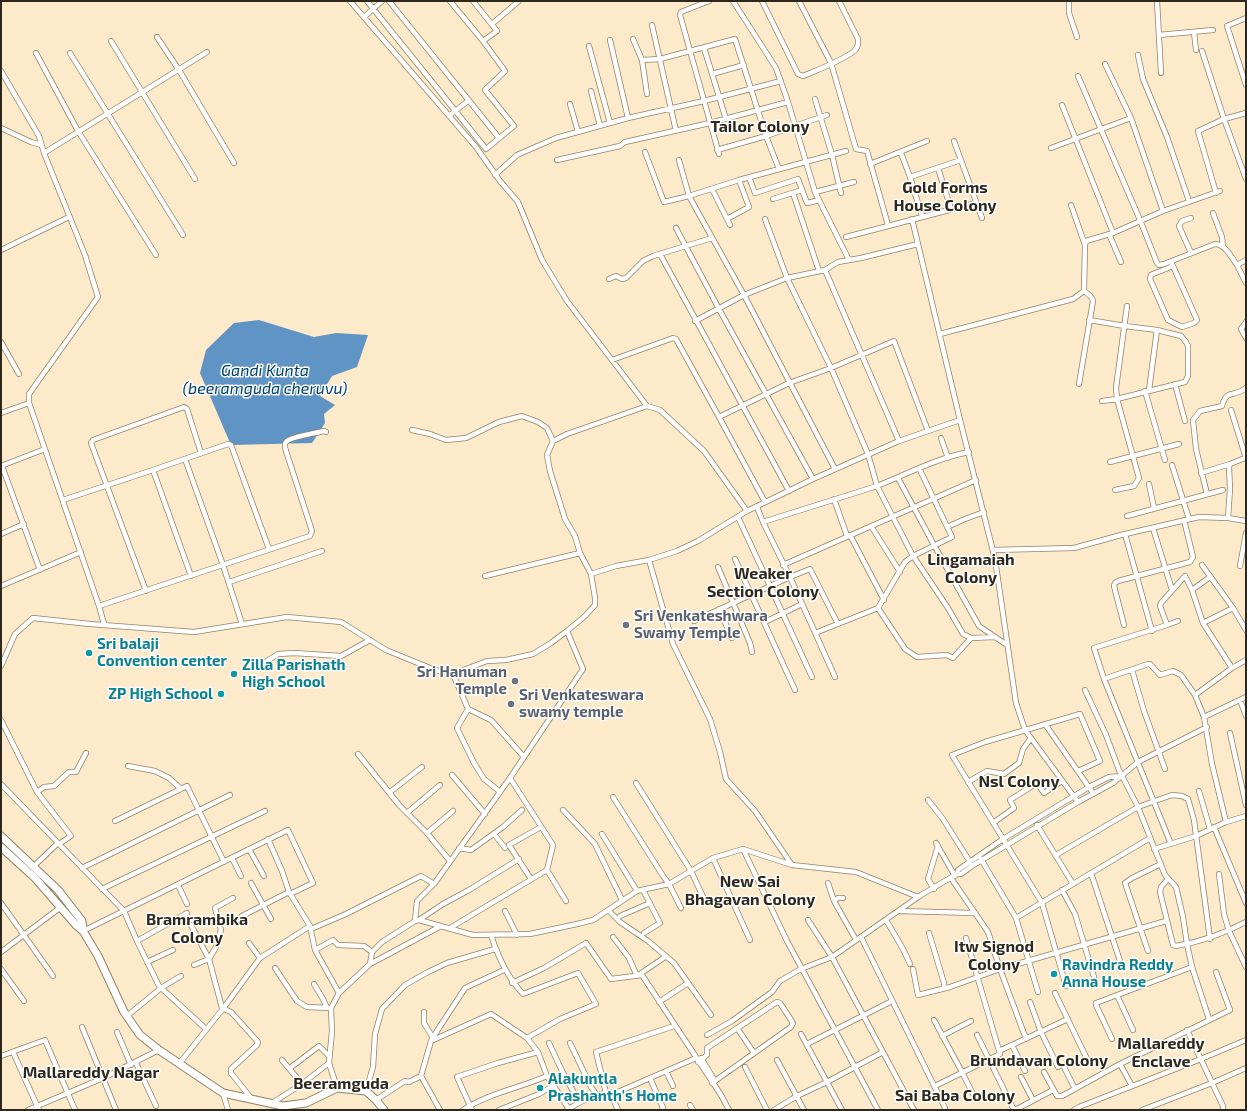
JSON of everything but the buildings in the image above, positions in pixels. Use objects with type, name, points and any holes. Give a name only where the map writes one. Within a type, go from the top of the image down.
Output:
[{"type":"main road","points":[[1,836],[58,890],[82,921],[84,931],[98,956],[127,1016],[140,1035],[159,1050],[223,1092],[252,1100],[284,1108],[306,1103],[337,1088],[366,1091],[384,1110]]},
{"type":"main road","points":[[2,851],[35,878],[76,926],[84,931]]},
{"type":"street","points":[[350,1],[476,147],[495,175],[518,202],[542,260],[567,301],[647,406],[660,410],[704,452],[747,512]]},
{"type":"street","points":[[367,1],[486,149],[514,126],[485,90],[505,71],[483,41],[450,1]]},
{"type":"street","points":[[364,17],[382,1]]},
{"type":"street","points":[[389,1],[499,138]]},
{"type":"street","points":[[473,1],[497,30],[483,41]]},
{"type":"street","points":[[492,24],[519,1]]},
{"type":"street","points":[[709,1],[680,13],[718,152],[796,127],[827,115]]},
{"type":"street","points":[[733,1],[776,68],[796,127],[815,192],[849,260]]},
{"type":"street","points":[[762,1],[798,74],[803,76],[848,55],[856,50],[858,46],[858,39],[839,1]]},
{"type":"street","points":[[799,1],[831,63],[856,150],[867,151],[888,225]]},
{"type":"street","points":[[1069,1],[1069,13],[1077,37]]},
{"type":"street","points":[[1157,1],[1161,73]]},
{"type":"street","points":[[1246,18],[1227,26],[1246,85]]},
{"type":"street","points":[[652,25],[676,131]]},
{"type":"street","points":[[1159,35],[1213,30]]},
{"type":"street","points":[[1194,32],[1196,50]]},
{"type":"street","points":[[157,37],[179,70],[234,163]]},
{"type":"street","points":[[633,39],[642,60],[647,94]]},
{"type":"street","points":[[642,60],[660,60],[735,39],[766,136],[779,169]]},
{"type":"street","points":[[610,40],[628,118]]},
{"type":"street","points":[[111,41],[195,179]]},
{"type":"street","points":[[589,46],[610,123]]},
{"type":"street","points":[[704,48],[726,119]]},
{"type":"street","points":[[1202,51],[1224,119],[1246,179]]},
{"type":"street","points":[[44,153],[207,52]]},
{"type":"street","points":[[70,53],[183,236]]},
{"type":"street","points":[[36,54],[78,131],[156,255]]},
{"type":"street","points":[[1138,55],[1143,79],[1167,137],[1189,202]]},
{"type":"street","points":[[1105,64],[1131,118],[1163,212]]},
{"type":"street","points":[[712,74],[744,65]]},
{"type":"street","points":[[1,71],[39,136],[41,145],[84,255],[98,296],[29,392],[29,403],[81,552],[104,624]]},
{"type":"street","points":[[1078,76],[1157,263],[1172,264]]},
{"type":"street","points":[[495,175],[517,155],[556,138],[628,118],[704,101],[781,81]]},
{"type":"street","points":[[591,91],[600,126]]},
{"type":"street","points":[[449,116],[469,100]]},
{"type":"street","points":[[815,100],[832,155],[838,186],[841,193]]},
{"type":"street","points":[[557,160],[620,146],[625,142],[710,123],[788,102]]},
{"type":"street","points":[[570,104],[578,132]]},
{"type":"street","points":[[1062,105],[1121,262]]},
{"type":"street","points":[[1084,245],[1086,241],[1111,233],[1140,220],[1218,192],[1198,131],[1224,119],[1246,113]]},
{"type":"street","points":[[1051,148],[1131,118]]},
{"type":"street","points":[[1,128],[41,145]]},
{"type":"street","points":[[870,164],[901,153],[927,141]]},
{"type":"street","points":[[954,141],[982,218]]},
{"type":"street","points":[[645,152],[664,202],[690,196],[749,177],[846,151]]},
{"type":"street","points":[[901,153],[922,216]]},
{"type":"street","points":[[679,160],[690,196],[744,295],[835,469]]},
{"type":"street","points":[[910,177],[961,160]]},
{"type":"street","points":[[938,168],[950,209]]},
{"type":"street","points":[[749,177],[755,193],[798,179],[805,201],[808,203],[819,200]]},
{"type":"street","points":[[727,219],[749,207],[739,180]]},
{"type":"street","points":[[815,192],[854,182]]},
{"type":"street","points":[[712,189],[730,225]]},
{"type":"street","points":[[773,199],[802,190]]},
{"type":"street","points":[[793,193],[819,271]]},
{"type":"street","points":[[846,237],[976,203]]},
{"type":"street","points":[[1071,205],[1084,245],[1084,292]]},
{"type":"street","points":[[1213,213],[1222,237],[1223,247]]},
{"type":"street","points":[[1,250],[69,217]]},
{"type":"street","points":[[1191,218],[1182,222],[1179,226],[1191,253]]},
{"type":"street","points":[[765,219],[787,278],[831,368],[868,454],[877,486],[913,556],[964,634],[971,638],[995,637]]},
{"type":"street","points":[[912,219],[993,550],[1016,703],[1025,730],[1078,802]]},
{"type":"street","points":[[676,228],[765,394],[813,479]]},
{"type":"street","points":[[609,279],[616,276],[622,279],[626,278],[643,261],[660,254],[712,238]]},
{"type":"street","points":[[695,321],[744,295],[787,278],[825,270],[834,264],[849,260],[918,244]]},
{"type":"street","points":[[1172,264],[1197,320],[1194,323],[1182,327],[1168,320],[1150,278],[1152,274],[1191,253],[1218,244],[1223,247],[1237,265],[1246,283]]},
{"type":"street","points":[[660,254],[695,321],[789,490]]},
{"type":"street","points":[[1237,265],[1246,260]]},
{"type":"street","points":[[825,270],[899,441]]},
{"type":"street","points":[[940,334],[1073,299],[1084,292]]},
{"type":"street","points":[[1079,384],[1092,298],[1089,294],[1084,292]]},
{"type":"street","points":[[1115,490],[1134,486],[1139,478],[1117,399],[1116,388],[1127,306]]},
{"type":"street","points":[[1089,320],[1157,330],[1181,336],[1188,346],[1187,380],[1185,382],[1117,399],[1102,401]]},
{"type":"street","points":[[1246,322],[1242,329],[1246,338]]},
{"type":"street","points":[[1157,330],[1147,391],[1165,460]]},
{"type":"street","points":[[612,360],[673,338],[676,339],[766,502]]},
{"type":"street","points":[[719,417],[789,383],[831,368],[894,341],[928,431]]},
{"type":"street","points":[[1,342],[19,374]]},
{"type":"street","points":[[1175,384],[1185,421]]},
{"type":"street","points":[[1207,494],[1194,439],[1193,420],[1201,410],[1222,406],[1224,399],[1228,395],[1246,388]]},
{"type":"street","points":[[1,413],[29,403]]},
{"type":"street","points":[[1,666],[15,634],[33,618],[194,632],[287,617],[341,622],[386,650],[435,670],[453,674],[487,661],[506,660],[533,654],[568,631],[595,605],[591,574],[580,553],[576,536],[565,519],[550,471],[547,455],[553,441],[566,434],[647,406]]},
{"type":"street","points":[[146,591],[92,440],[184,407],[187,409],[201,453]]},
{"type":"street","points":[[1201,473],[1246,458],[1231,410]]},
{"type":"street","points":[[412,430],[430,434],[446,440],[466,438],[499,422],[522,416],[538,422],[547,428],[553,441]]},
{"type":"street","points":[[591,574],[616,566],[649,560],[677,551],[698,541],[738,517],[789,490],[899,441],[960,420]]},
{"type":"street","points":[[99,606],[310,536],[312,534],[286,451],[285,443],[292,438],[324,431],[326,432]]},
{"type":"street","points":[[941,438],[948,458]]},
{"type":"street","points":[[63,500],[228,444],[231,445],[269,549]]},
{"type":"street","points":[[1110,462],[1179,444]]},
{"type":"street","points":[[40,570],[2,466],[45,450]]},
{"type":"street","points":[[763,522],[877,486],[919,468],[968,452]]},
{"type":"street","points":[[185,459],[229,582],[242,624]]},
{"type":"street","points":[[1228,518],[1230,489],[1228,470],[1230,464]]},
{"type":"street","points":[[1124,625],[1114,586],[1115,583],[1190,562],[1193,559],[1183,501],[1172,465]]},
{"type":"street","points":[[815,633],[878,608],[905,562],[913,556],[952,537],[919,468]]},
{"type":"street","points":[[153,470],[191,576]]},
{"type":"street","points":[[898,478],[979,626],[1007,645]]},
{"type":"street","points":[[783,564],[871,526],[892,515],[976,480]]},
{"type":"street","points":[[1149,484],[1154,508]]},
{"type":"street","points":[[1127,516],[1223,490]]},
{"type":"street","points":[[834,499],[848,536],[884,600]]},
{"type":"street","points":[[757,507],[835,677]]},
{"type":"street","points":[[947,527],[984,512]]},
{"type":"street","points":[[738,517],[812,677]]},
{"type":"street","points":[[993,550],[1074,548],[1125,534],[1199,518],[1228,518],[1246,521]]},
{"type":"street","points":[[1,534],[24,524]]},
{"type":"street","points":[[871,526],[900,572]]},
{"type":"street","points":[[1153,528],[1172,590]]},
{"type":"street","points":[[1240,566],[1246,533]]},
{"type":"street","points":[[1125,534],[1152,631]]},
{"type":"street","points":[[1,586],[81,552]]},
{"type":"street","points":[[229,582],[322,552]]},
{"type":"street","points":[[485,576],[580,553]]},
{"type":"street","points":[[735,559],[795,690]]},
{"type":"street","points":[[649,560],[673,644],[710,719],[726,779],[755,811],[792,865]]},
{"type":"street","points":[[1202,565],[1233,608],[1246,630]]},
{"type":"street","points":[[718,567],[750,643],[752,652]]},
{"type":"street","points":[[694,621],[810,569],[838,624]]},
{"type":"street","points":[[1167,625],[1160,606],[1184,576],[1192,590],[1203,623],[1232,668]]},
{"type":"street","points":[[1192,590],[1210,577]]},
{"type":"street","points":[[765,622],[802,604]]},
{"type":"street","points":[[878,608],[905,649],[917,657],[947,655],[953,658],[971,638]]},
{"type":"street","points":[[1203,623],[1233,608]]},
{"type":"street","points":[[719,609],[732,638]]},
{"type":"street","points":[[1171,844],[1104,679],[1094,648],[1152,631],[1178,621]]},
{"type":"street","points":[[417,920],[417,901],[434,884],[485,814],[583,669],[568,631]]},
{"type":"street","points":[[261,664],[278,654],[294,653],[341,656],[370,640]]},
{"type":"street","points":[[1195,695],[1232,668],[1246,660]]},
{"type":"street","points":[[1104,679],[1150,664],[1160,675],[1173,672],[1177,672],[1181,675],[1195,695],[1204,717],[1212,764],[1226,822]]},
{"type":"street","points":[[1132,670],[1144,711],[1165,769]]},
{"type":"street","points":[[453,674],[468,709],[491,720],[524,757]]},
{"type":"street","points":[[1085,690],[1106,735],[1122,776],[1138,807],[1166,875],[1176,887],[1192,967],[1209,1019]]},
{"type":"street","points":[[1204,717],[1246,697]]},
{"type":"street","points":[[1240,700],[1246,716]]},
{"type":"street","points":[[468,709],[457,728],[474,763],[484,779],[499,792]]},
{"type":"street","points":[[1066,986],[1042,902],[952,755],[985,742],[1080,714],[1100,761],[1078,771]]},
{"type":"street","points":[[1,720],[36,792],[71,836],[59,844],[34,866]]},
{"type":"street","points":[[1045,724],[1093,793]]},
{"type":"street","points":[[954,876],[958,870],[970,862],[1007,845],[1112,783],[1138,762],[1207,728]]},
{"type":"street","points":[[1230,733],[1246,806]]},
{"type":"street","points":[[968,782],[987,771],[1004,774],[1019,763],[1024,749],[1031,738]]},
{"type":"street","points":[[36,792],[44,787],[54,786],[70,772],[76,772],[86,753]]},
{"type":"street","points":[[358,754],[400,806],[408,812],[450,861]]},
{"type":"street","points":[[128,766],[155,771],[169,778],[181,789]]},
{"type":"street","points":[[390,792],[422,767]]},
{"type":"street","points":[[452,775],[485,814]]},
{"type":"street","points":[[707,1035],[732,1021],[772,992],[780,981],[801,969],[832,957],[921,895],[954,876],[961,874],[1004,839],[1034,820],[1108,777],[1122,776]]},
{"type":"street","points":[[510,778],[553,845],[547,870],[566,901]]},
{"type":"street","points":[[994,823],[1014,808],[1010,800],[1037,783],[1044,792],[1062,781]]},
{"type":"street","points":[[636,783],[691,872],[705,900]]},
{"type":"street","points":[[1,784],[124,911],[147,962],[161,988],[206,1029]]},
{"type":"street","points":[[408,812],[440,785]]},
{"type":"street","points":[[115,821],[187,786],[224,862]]},
{"type":"street","points":[[1199,791],[1212,828],[1246,903]]},
{"type":"street","points":[[82,868],[230,795]]},
{"type":"street","points":[[1056,855],[1138,807],[1172,795],[1182,796],[1188,799],[1194,820],[1210,939]]},
{"type":"street","points":[[613,797],[669,884],[681,908]]},
{"type":"street","points":[[928,800],[943,819],[970,862]]},
{"type":"street","points":[[459,848],[471,850],[494,834],[522,810]]},
{"type":"street","points":[[562,810],[591,838],[595,844],[622,900]]},
{"type":"street","points":[[102,889],[265,811]]},
{"type":"street","points":[[427,833],[452,811]]},
{"type":"street","points":[[1154,849],[1196,836],[1226,822],[1246,816]]},
{"type":"street","points":[[1034,820],[1073,884]]},
{"type":"street","points":[[531,879],[509,845],[541,827]]},
{"type":"street","points":[[84,931],[288,830],[313,883],[242,916]]},
{"type":"street","points":[[494,834],[505,848]]},
{"type":"street","points":[[602,834],[637,891]]},
{"type":"street","points":[[1016,918],[1150,838]]},
{"type":"street","points":[[268,839],[290,893],[311,928],[315,950],[339,992]]},
{"type":"street","points":[[934,888],[928,879],[937,845],[974,913],[988,932],[1026,1039]]},
{"type":"street","points":[[249,849],[264,876]]},
{"type":"street","points":[[743,849],[801,969],[878,1110]]},
{"type":"street","points":[[417,920],[473,935],[530,934],[593,920],[637,891],[669,884],[713,858],[743,849],[792,865],[856,872],[918,897],[921,895]]},
{"type":"street","points":[[232,858],[241,876]]},
{"type":"street","points":[[713,858],[750,940]]},
{"type":"street","points":[[980,858],[1016,918],[1038,992]]},
{"type":"street","points":[[370,964],[372,952],[382,942],[519,859]]},
{"type":"street","points":[[1148,951],[1125,883],[1161,864]]},
{"type":"street","points":[[450,928],[547,870]]},
{"type":"street","points":[[1091,873],[1120,961]]},
{"type":"street","points":[[1219,874],[1224,914],[1229,931],[1246,967]]},
{"type":"street","points":[[179,1064],[260,958],[311,928],[346,914],[421,876],[434,884]]},
{"type":"street","points":[[1168,879],[1161,887],[1160,892],[1173,945],[1176,946],[1210,939],[1246,922]]},
{"type":"street","points":[[251,883],[271,919]]},
{"type":"street","points":[[828,883],[834,901],[859,939],[892,1001],[945,1108]]},
{"type":"street","points":[[178,885],[188,904]]},
{"type":"street","points":[[643,890],[660,923],[644,933]]},
{"type":"street","points":[[1062,890],[1075,914],[1094,977]]},
{"type":"street","points":[[194,965],[209,960],[216,947],[221,930],[215,908],[233,898]]},
{"type":"street","points":[[834,901],[838,898],[843,898]]},
{"type":"street","points":[[1,903],[53,976]]},
{"type":"street","points":[[620,916],[650,903]]},
{"type":"street","points":[[1,952],[61,907]]},
{"type":"street","points":[[608,910],[620,922],[648,941],[665,957],[674,963],[711,1015]]},
{"type":"street","points":[[505,911],[516,934]]},
{"type":"street","points":[[898,912],[974,913]]},
{"type":"street","points":[[137,941],[187,913]]},
{"type":"street","points":[[808,920],[832,957],[914,1110]]},
{"type":"street","points":[[886,920],[912,967],[918,995],[977,978],[1000,969],[1113,938],[1166,921]]},
{"type":"street","points":[[191,925],[209,960],[222,1008]]},
{"type":"street","points":[[329,1008],[339,992],[370,964],[441,926]]},
{"type":"street","points":[[930,933],[944,983],[944,988]]},
{"type":"street","points":[[491,935],[504,970],[512,983],[523,994],[578,973],[596,1004],[560,1019],[527,1038]]},
{"type":"street","points":[[613,937],[629,958],[636,976]]},
{"type":"street","points":[[966,938],[1000,1051]]},
{"type":"street","points":[[315,950],[333,940],[338,945],[364,946],[372,952]]},
{"type":"street","points":[[249,943],[260,958]]},
{"type":"street","points":[[512,983],[544,968],[586,943],[611,979],[642,975],[674,1026],[714,1082],[729,1110]]},
{"type":"street","points":[[366,1091],[373,1067],[376,1034],[382,1009],[405,985],[428,972],[447,963],[495,949]]},
{"type":"street","points":[[147,962],[173,950]]},
{"type":"street","points":[[636,976],[665,957]]},
{"type":"street","points":[[1112,1039],[1096,1004],[1192,967]]},
{"type":"street","points":[[275,968],[297,1000],[307,1008],[329,1008]]},
{"type":"street","points":[[1,969],[24,1001]]},
{"type":"street","points":[[440,1110],[421,1076],[432,1040],[465,988],[504,970]]},
{"type":"street","points":[[1044,1072],[1053,1090],[1057,1096],[1060,1097],[1120,1064],[1232,1009],[1216,972]]},
{"type":"street","points":[[127,1016],[161,988],[181,976]]},
{"type":"street","points":[[659,1002],[688,983]]},
{"type":"street","points":[[314,984],[329,1008],[332,1031],[329,1063],[337,1088]]},
{"type":"street","points":[[1055,993],[1089,1063]]},
{"type":"street","points":[[1117,995],[1133,1030]]},
{"type":"street","points":[[807,1044],[892,1001]]},
{"type":"street","points":[[432,1040],[491,1014],[527,1038],[538,1052],[553,1086],[568,1110],[579,1102],[597,1095],[618,1092],[707,1055],[707,1048],[777,1002],[780,1003],[793,1023],[791,1027],[714,1082]]},
{"type":"street","points":[[1030,1002],[1041,1032],[1058,1067]]},
{"type":"street","points":[[222,1008],[231,1012],[258,1042],[257,1045],[231,1069],[232,1073],[252,1100]]},
{"type":"street","points":[[424,1012],[424,1023],[432,1040]]},
{"type":"street","points":[[935,1086],[1000,1054],[1000,1051],[1068,1019]]},
{"type":"street","points":[[934,1020],[973,1094]]},
{"type":"street","points":[[942,1036],[971,1021]]},
{"type":"street","points":[[618,1110],[609,1093],[596,1052],[674,1026]]},
{"type":"street","points":[[82,1027],[116,1110]]},
{"type":"street","points":[[737,1028],[754,1053]]},
{"type":"street","points":[[1188,1030],[1223,1106],[1223,1110]]},
{"type":"street","points":[[117,1032],[156,1106]]},
{"type":"street","points":[[801,1034],[842,1110]]},
{"type":"street","points":[[978,1035],[1015,1110],[1053,1090]]},
{"type":"street","points":[[1,1056],[45,1040],[75,1110]]},
{"type":"street","points":[[1074,1110],[1246,1040]]},
{"type":"street","points":[[549,1043],[579,1102]]},
{"type":"street","points":[[570,1043],[591,1087],[597,1095]]},
{"type":"street","points":[[1012,1045],[1025,1071]]},
{"type":"street","points":[[290,1068],[319,1046],[329,1056]]},
{"type":"street","points":[[28,1110],[38,1108],[67,1093],[134,1064],[159,1050]]},
{"type":"street","points":[[13,1052],[38,1108]]},
{"type":"street","points":[[471,1108],[457,1077],[498,1063],[538,1052]]},
{"type":"street","points":[[774,1110],[797,1096],[827,1082],[883,1052]]},
{"type":"street","points":[[282,1060],[302,1084]]},
{"type":"street","points":[[777,1060],[804,1110]]},
{"type":"street","points":[[270,1104],[302,1084],[329,1063]]},
{"type":"street","points":[[1120,1064],[1132,1086]]},
{"type":"street","points":[[745,1067],[767,1110]]},
{"type":"street","points":[[1064,1067],[1075,1089]]},
{"type":"street","points":[[1142,1110],[1246,1069]]},
{"type":"street","points":[[666,1071],[673,1086]]},
{"type":"street","points":[[376,1100],[405,1081],[409,1082],[421,1076]]},
{"type":"street","points":[[463,1110],[471,1108],[505,1090],[530,1084],[548,1076]]},
{"type":"street","points":[[1021,1077],[1033,1100]]},
{"type":"street","points":[[650,1078],[662,1104],[662,1110]]},
{"type":"street","points":[[499,1110],[539,1094],[553,1086]]},
{"type":"street","points":[[223,1092],[228,1110]]},
{"type":"water","name":"Gandi Kunta (beeramguda cheruvu)","points":[[259,320],[314,337],[336,333],[368,335],[357,367],[332,376],[320,396],[335,405],[324,414],[325,423],[312,443],[231,445],[200,373],[206,350],[234,323]]},
{"type":"place","name":"Sri Venkateshwara Swamy Temple","points":[[626,625]]},
{"type":"place","name":"Sri balaji Convention center","points":[[89,653]]},
{"type":"place","name":"Zilla Parishath High School","points":[[234,674]]},
{"type":"place","name":"Sri Hanuman Temple","points":[[515,681]]},
{"type":"place","name":"ZP High School","points":[[221,694]]},
{"type":"place","name":"Sri Venkateswara swamy temple","points":[[511,704]]},
{"type":"place","name":"Ravindra Reddy Anna House","points":[[1054,974]]},
{"type":"place","name":"Alakuntla Prashanth's Home","points":[[540,1088]]},
{"type":"district","name":"Tailor Colony","points":[[760,127]]},
{"type":"district","name":"Gold Forms House Colony","points":[[945,197]]},
{"type":"district","name":"Lingamaiah Colony","points":[[971,569]]},
{"type":"district","name":"Weaker Section Colony","points":[[763,583]]},
{"type":"district","name":"Nsl Colony","points":[[1019,782]]},
{"type":"district","name":"New Sai Bhagavan Colony","points":[[750,891]]},
{"type":"district","name":"Bramrambika Colony","points":[[197,929]]},
{"type":"district","name":"Itw Signod Colony","points":[[994,956]]},
{"type":"district","name":"Mallareddy Enclave","points":[[1161,1053]]},
{"type":"district","name":"Brundavan Colony","points":[[1039,1061]]},
{"type":"district","name":"Mallareddy Nagar","points":[[91,1073]]},
{"type":"district","name":"Beeramguda","points":[[341,1084]]},
{"type":"district","name":"Sai Baba Colony","points":[[955,1096]]}]
